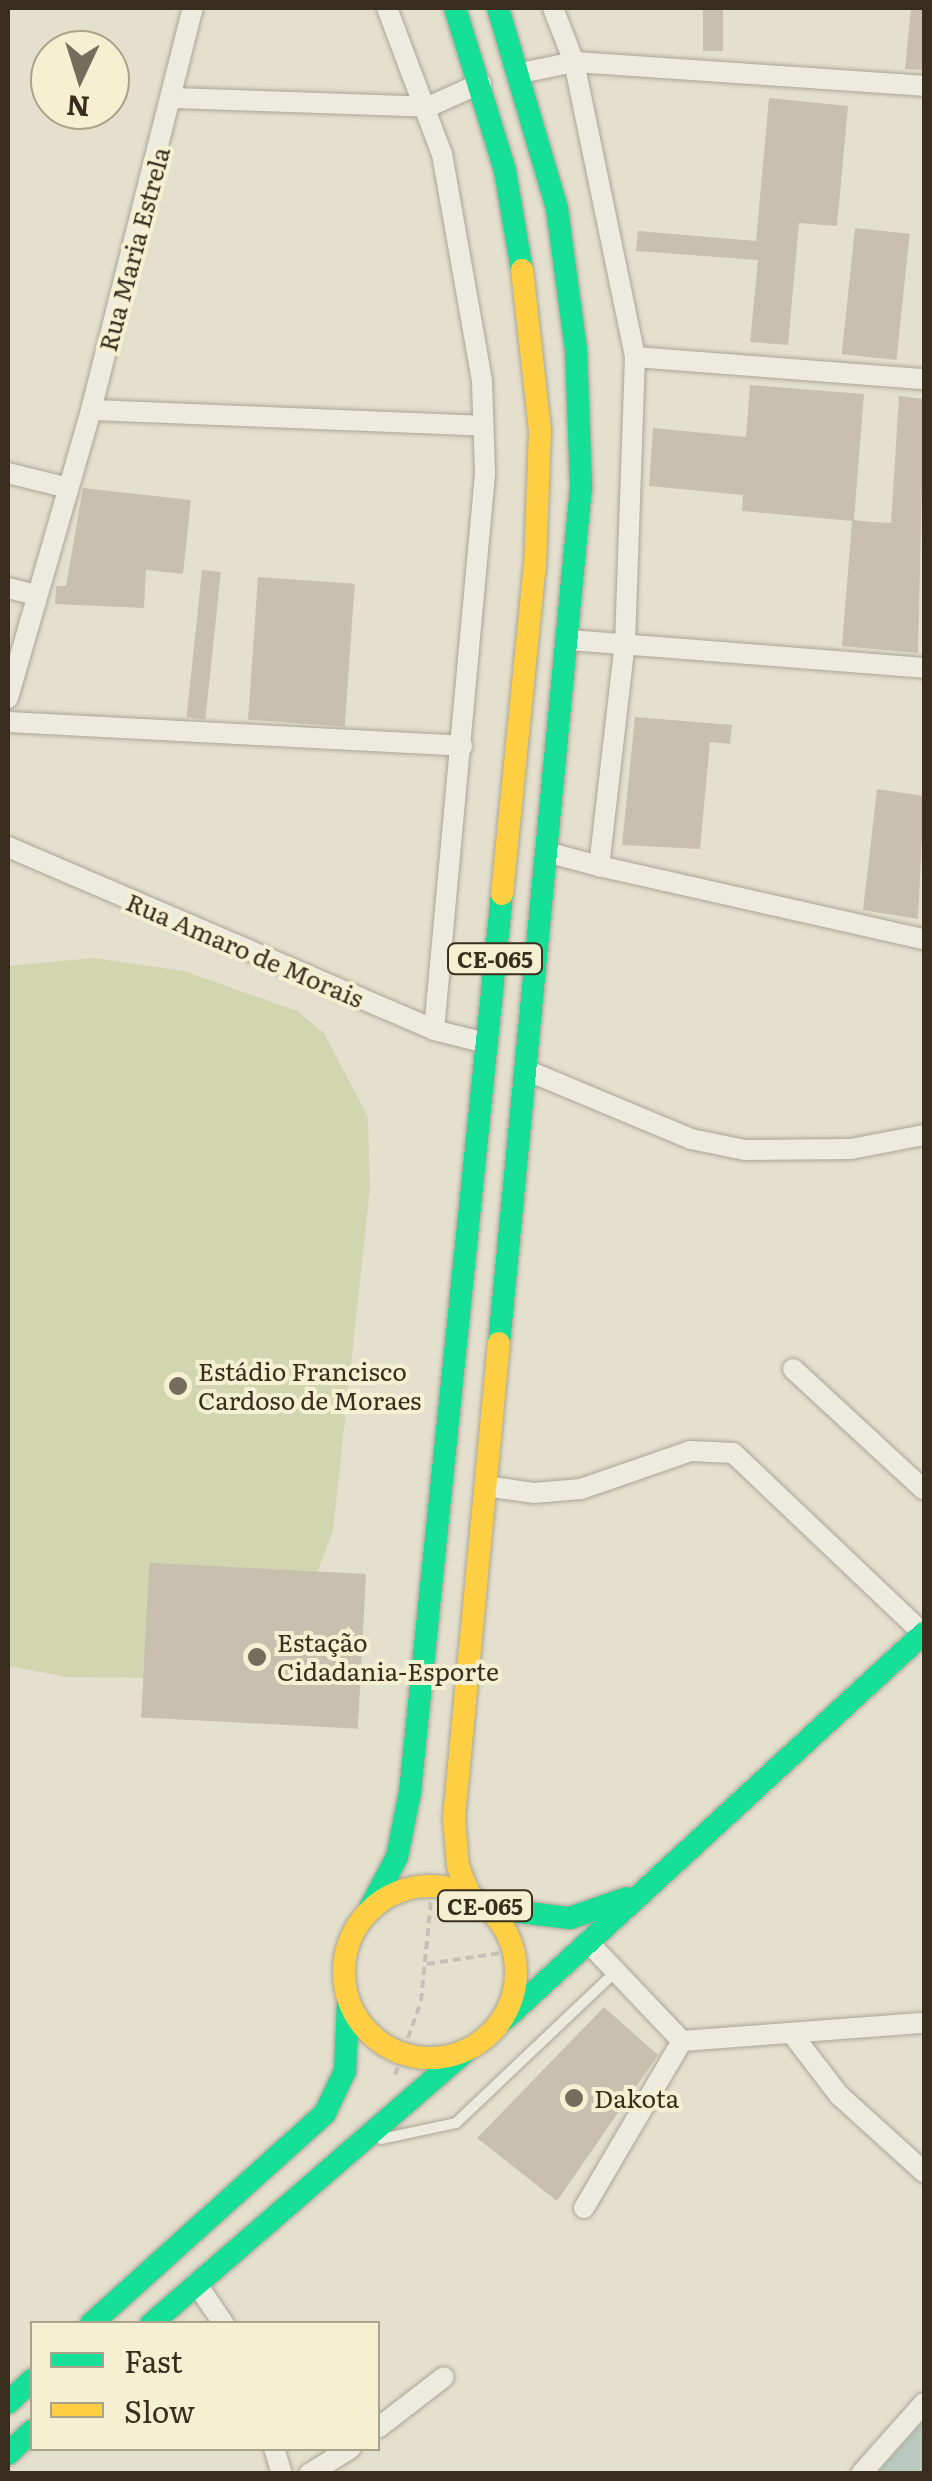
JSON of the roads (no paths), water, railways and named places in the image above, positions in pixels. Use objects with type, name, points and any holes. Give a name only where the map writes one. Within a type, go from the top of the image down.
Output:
[{"type":"main road","name":"CE-065","points":[[94,2321],[325,2113],[346,2071],[348,2002],[344,1952],[397,1856],[410,1792],[535,566],[540,430],[520,256],[480,83],[455,8]]},
{"type":"main road","name":"CE-065","points":[[498,8],[521,73],[557,209],[576,350],[581,487],[550,853],[454,1818],[458,1866],[513,1950],[516,1978],[504,2019]]},
{"type":"main road","points":[[154,2321],[504,2019],[924,1634]]},
{"type":"main road","name":"CE-065","points":[[369,1910],[406,1889],[433,1885],[479,1902]]},
{"type":"main road","points":[[479,1902],[570,1918],[651,1886]]},
{"type":"main road","points":[[348,2002],[374,2039],[406,2054],[442,2058],[466,2051]]},
{"type":"main road","points":[[8,2404],[30,2382]]},
{"type":"main road","points":[[8,2454],[30,2433]]},
{"type":"street","name":"Rua Maria Estrela","points":[[8,698],[91,410],[174,98],[193,8]]},
{"type":"street","points":[[387,8],[428,107],[455,207],[483,426],[462,746],[434,1030]]},
{"type":"street","points":[[553,8],[574,62],[635,357],[625,642],[599,866]]},
{"type":"street","points":[[521,73],[574,62],[924,86]]},
{"type":"street","points":[[174,98],[428,107],[480,83]]},
{"type":"street","points":[[635,357],[924,379]]},
{"type":"street","points":[[91,410],[483,426]]},
{"type":"street","points":[[8,474],[68,488]]},
{"type":"street","points":[[8,588],[36,596]]},
{"type":"street","points":[[570,640],[924,668]]},
{"type":"street","points":[[8,722],[462,746]]},
{"type":"street","name":"Rua Amaro de Morais","points":[[8,846],[434,1030],[486,1043]]},
{"type":"street","points":[[550,853],[924,940]]},
{"type":"street","points":[[526,1070],[691,1140],[746,1150],[852,1148],[924,1136]]},
{"type":"street","points":[[793,1368],[924,1490]]},
{"type":"street","points":[[485,1486],[534,1492],[581,1488],[691,1451],[720,1450],[747,1461],[924,1634]]},
{"type":"street","points":[[588,1942],[682,2042],[924,2023]]},
{"type":"street","points":[[793,2035],[839,2096],[924,2172]]},
{"type":"street","points":[[584,2208],[682,2042]]},
{"type":"street","points":[[196,2283],[222,2321]]},
{"type":"street","points":[[380,2426],[444,2377]]},
{"type":"street","points":[[861,2474],[924,2403]]},
{"type":"street","points":[[309,2474],[343,2460]]},
{"type":"lane","points":[[360,2140],[410,2137],[456,2124],[614,1974]]},
{"type":"place","name":"Estádio Francisco Cardoso de Moraes","points":[[178,1386]]},
{"type":"place","name":"Estação Cidadania-Esporte","points":[[257,1657]]},
{"type":"place","name":"Dakota","points":[[574,2098]]}]
